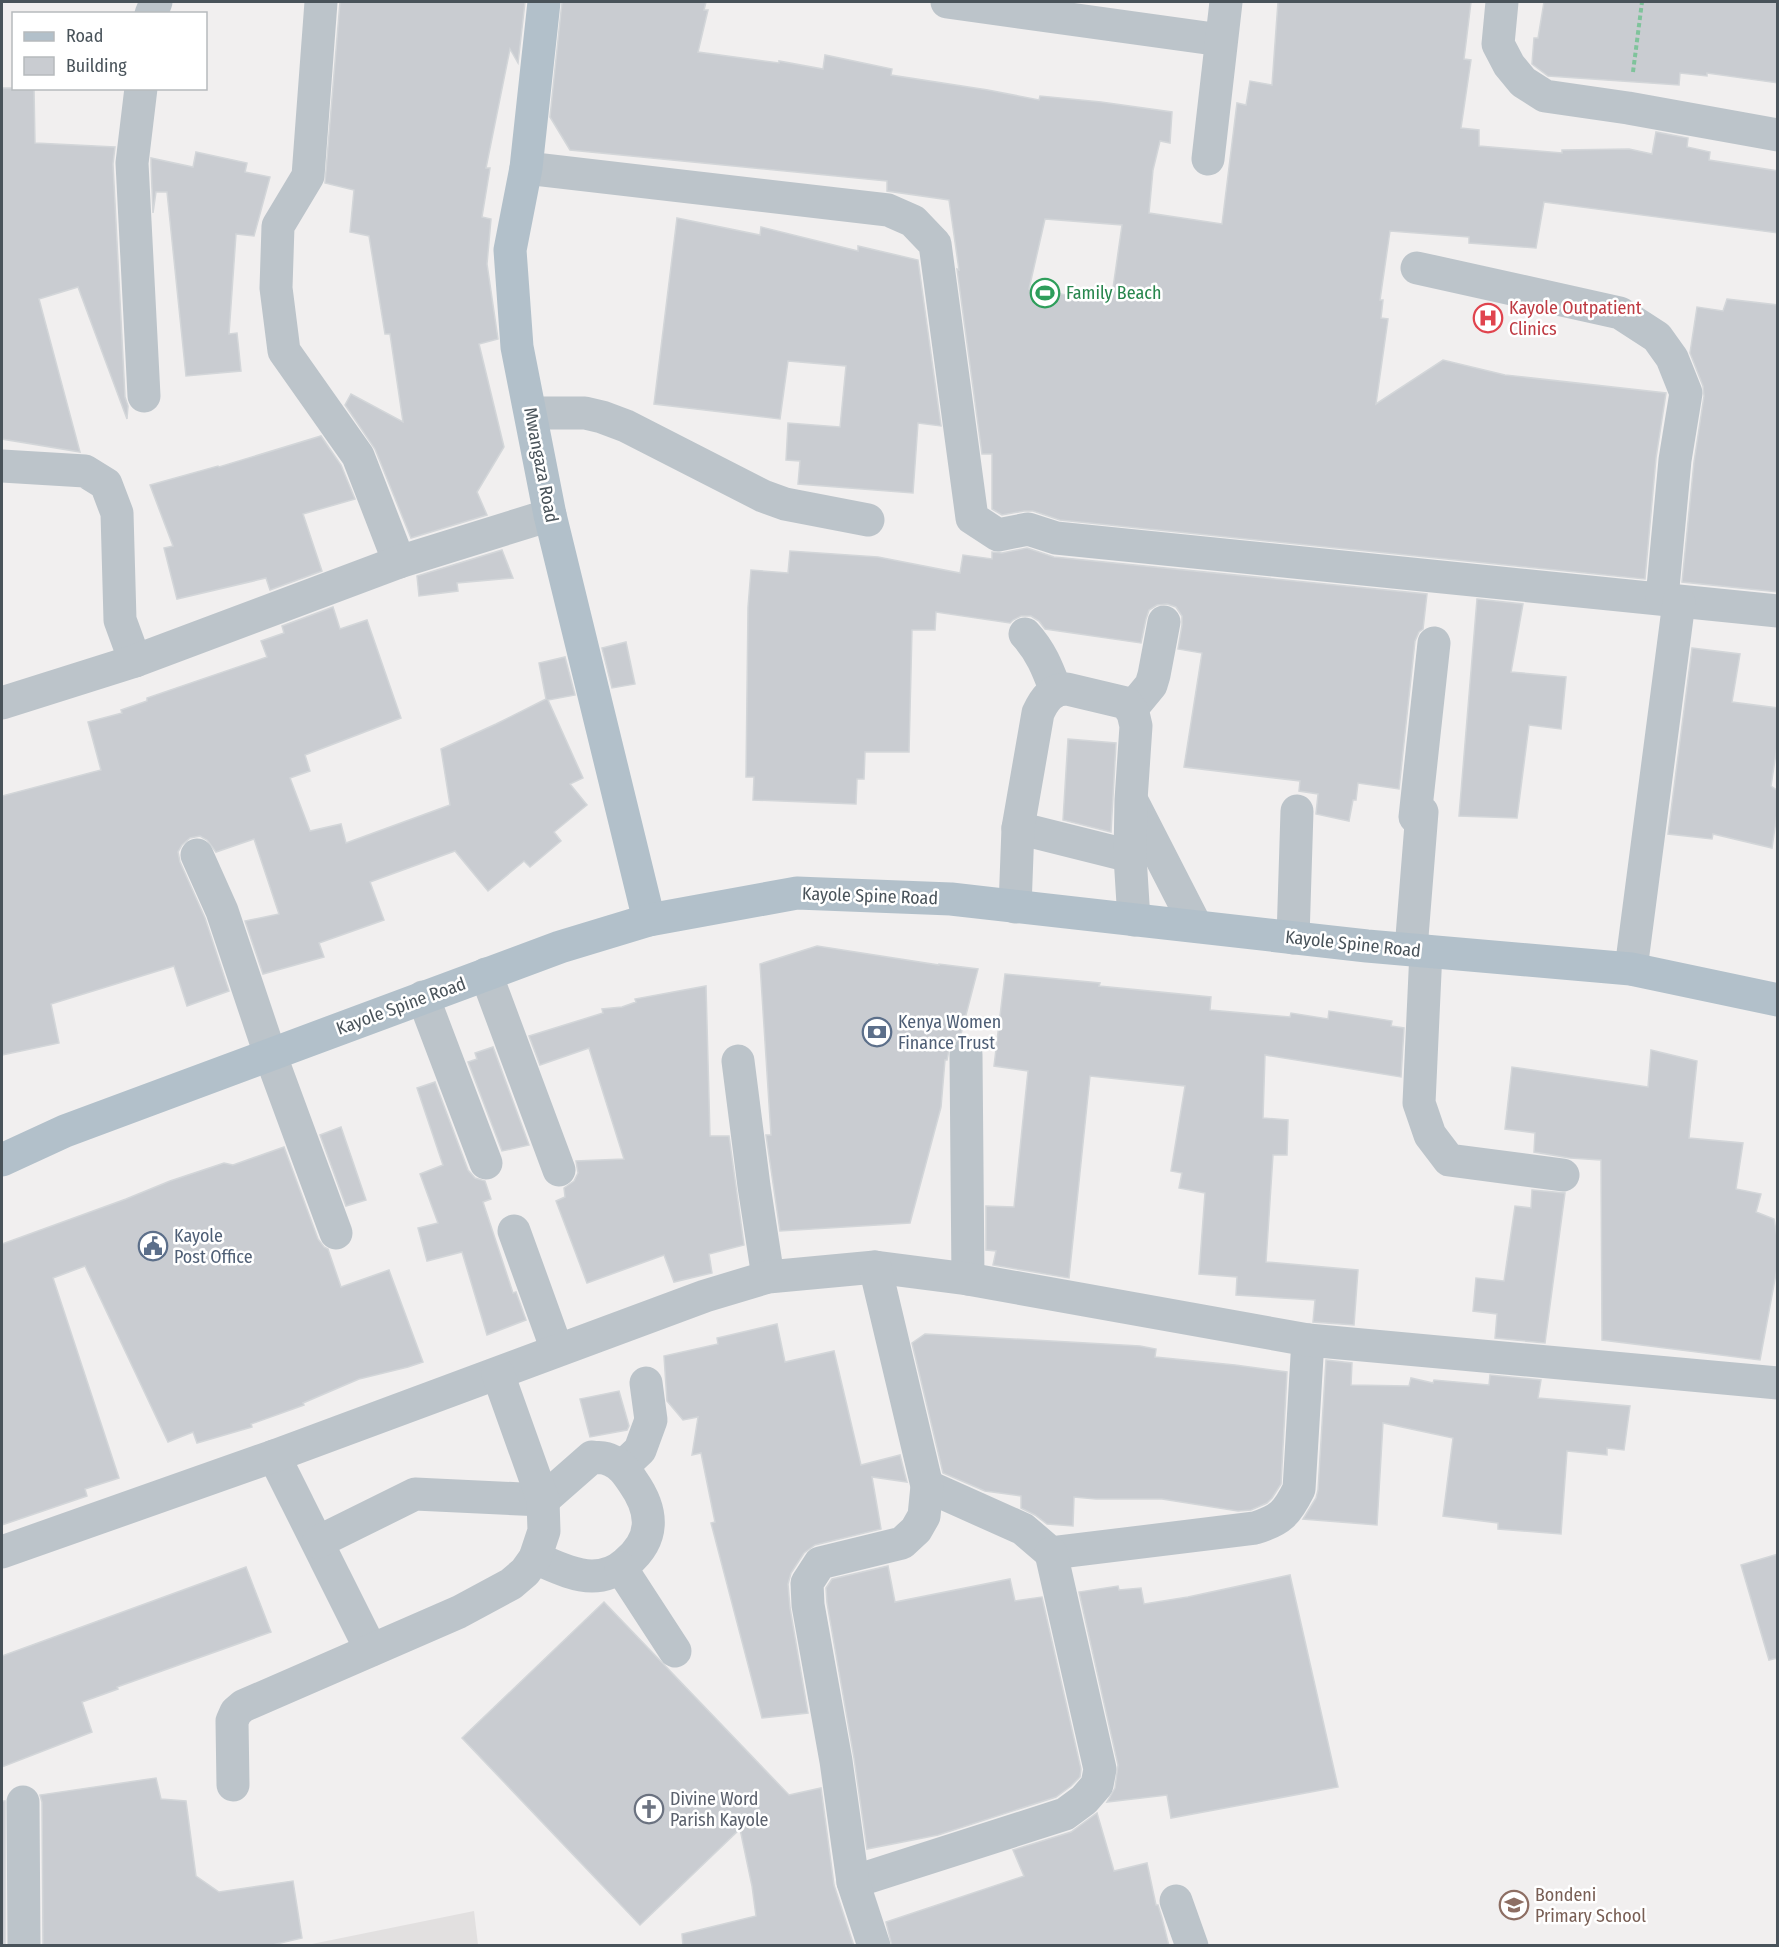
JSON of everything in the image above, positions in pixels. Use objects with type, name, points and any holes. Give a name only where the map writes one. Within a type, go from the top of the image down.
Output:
[{"type":"main road","name":"Mwangaza Road","points":[[544,2],[526,168],[510,250],[517,347],[550,515],[649,920]]},
{"type":"main road","name":"Kayole Spine Road","points":[[2,1160],[65,1131],[560,946],[649,920],[797,893],[951,899],[1293,938],[1631,969],[1778,1000]]},
{"type":"street","points":[[321,2],[308,176],[278,226],[276,288],[280,320],[285,351],[358,456],[399,562]]},
{"type":"street","points":[[946,2],[1221,40]]},
{"type":"street","points":[[1208,159],[1226,2]]},
{"type":"street","points":[[1502,2],[1498,44],[1509,65],[1523,82],[1545,96],[1628,108],[1778,135]]},
{"type":"street","points":[[141,90],[132,163],[144,396]]},
{"type":"street","points":[[526,168],[888,210],[913,221],[935,244],[972,518],[998,535],[1028,529],[1056,538],[1778,611]]},
{"type":"street","points":[[1417,268],[1620,313],[1657,337],[1672,358],[1686,393],[1675,460],[1670,600],[1631,969]]},
{"type":"street","points":[[531,413],[585,413],[602,417],[626,426],[763,496],[785,504],[868,520]]},
{"type":"street","points":[[2,466],[85,471],[106,484],[117,513],[120,620],[135,661]]},
{"type":"street","points":[[2,702],[135,661],[399,562],[550,515]]},
{"type":"street","points":[[1132,708],[1151,685],[1164,622]]},
{"type":"street","points":[[1025,634],[1037,646],[1043,657],[1056,691]]},
{"type":"street","points":[[1434,643],[1414,817],[1422,812],[1419,1102],[1430,1135],[1449,1160],[1563,1175]]},
{"type":"street","points":[[1015,907],[1018,828],[1038,713],[1043,701],[1049,695],[1067,689],[1126,703],[1132,708],[1136,726],[1130,856],[1134,920]]},
{"type":"street","points":[[1131,800],[1196,926]]},
{"type":"street","points":[[1293,938],[1297,811]]},
{"type":"street","points":[[1018,828],[1130,856]]},
{"type":"street","points":[[197,855],[222,910],[270,1054],[336,1233]]},
{"type":"street","points":[[486,974],[559,1170]]},
{"type":"street","points":[[423,998],[486,1163]]},
{"type":"street","points":[[966,1055],[968,1279]]},
{"type":"street","points":[[738,1060],[753,1186],[768,1277]]},
{"type":"street","points":[[514,1231],[557,1350]]},
{"type":"street","points":[[874,1267],[927,1486],[924,1516],[916,1530],[902,1543],[820,1563],[807,1583],[808,1605],[836,1761],[853,1882],[874,1946]]},
{"type":"street","points":[[2,1552],[498,1374],[705,1296],[768,1277],[874,1267],[968,1279],[1308,1340],[1778,1383]]},
{"type":"street","points":[[1051,1553],[1255,1528],[1271,1523],[1289,1509],[1299,1489],[1308,1340]]},
{"type":"street","points":[[233,1785],[231,1734],[232,1720],[236,1712],[251,1702],[459,1612],[511,1584],[525,1572],[535,1558],[544,1531],[543,1500],[498,1374]]},
{"type":"street","points":[[622,1467],[640,1450],[651,1420],[645,1383]]},
{"type":"street","points":[[274,1455],[370,1650]]},
{"type":"street","points":[[318,1542],[415,1494],[543,1500],[592,1457],[609,1459],[622,1467],[635,1484],[647,1507],[649,1523],[645,1540],[637,1554],[621,1568],[594,1576],[579,1575],[535,1558]]},
{"type":"street","points":[[853,1882],[1065,1814],[1084,1800],[1097,1785],[1100,1769],[1051,1553],[1023,1529],[927,1486]]},
{"type":"street","points":[[621,1568],[675,1651]]},
{"type":"street","points":[[23,1802],[24,1946]]},
{"type":"street","points":[[1176,1901],[1192,1946]]},
{"type":"path","points":[[1628,108],[1642,2]]},
{"type":"shaded area","points":[[474,1911],[478,1945],[307,1945]]},
{"type":"building","points":[[340,2],[525,2],[518,63],[510,49],[486,168],[490,168],[482,217],[491,219],[487,264],[498,339],[479,344],[504,447],[477,492],[487,515],[411,538],[375,449],[345,405],[351,394],[403,422],[390,334],[385,334],[369,236],[350,232],[354,190],[325,183]]},
{"type":"building","points":[[562,2],[706,2],[704,10],[708,10],[698,52],[779,63],[779,61],[823,69],[825,55],[892,69],[891,75],[1039,100],[1040,96],[1172,112],[1170,143],[1160,141],[1153,170],[1149,213],[1222,224],[1237,103],[1246,105],[1250,81],[1272,85],[1278,2],[1471,2],[1464,59],[1471,60],[1461,128],[1479,130],[1479,146],[1562,153],[1562,150],[1629,149],[1652,154],[1656,132],[1688,138],[1687,147],[1710,152],[1709,160],[1778,171],[1778,233],[1544,202],[1536,248],[1469,243],[1469,237],[1390,231],[1380,300],[1383,300],[1381,318],[1388,319],[1376,404],[1443,360],[1505,375],[1666,393],[1656,458],[1645,579],[1060,520],[1033,511],[1002,515],[992,509],[992,454],[982,454],[949,200],[887,191],[887,181],[570,150],[550,117]],"holes":[[[1045,219],[1122,225],[1111,302],[1029,289]]]},
{"type":"building","points":[[1544,2],[1778,2],[1778,83],[1707,73],[1707,76],[1680,73],[1679,85],[1548,76],[1532,64],[1534,38],[1538,38]]},
{"type":"building","points":[[2,88],[12,88],[12,90],[34,90],[35,143],[115,147],[113,164],[125,397],[128,406],[127,419],[78,287],[39,299],[80,452],[2,439]]},
{"type":"building","points":[[196,152],[247,163],[245,172],[270,177],[254,236],[236,234],[229,334],[237,333],[241,371],[186,376],[167,192],[156,192],[153,213],[151,158],[193,167]]},
{"type":"building","points":[[677,218],[760,235],[761,227],[858,251],[858,246],[918,260],[941,426],[918,423],[913,493],[798,484],[800,461],[786,460],[788,423],[840,427],[846,366],[788,361],[780,419],[654,404]]},
{"type":"building","points":[[1727,299],[1778,305],[1778,592],[1682,582],[1694,462],[1704,396],[1703,386],[1690,353],[1697,307],[1723,311]]},
{"type":"building","points":[[321,436],[341,465],[355,499],[303,514],[322,571],[270,590],[266,578],[177,599],[164,548],[173,546],[150,485]]},
{"type":"building","points":[[1027,548],[1054,557],[1427,594],[1423,629],[1415,641],[1399,789],[1358,783],[1356,800],[1353,800],[1349,821],[1316,814],[1318,794],[1299,791],[1300,781],[1184,767],[1202,653],[1178,649],[1182,616],[1176,607],[1167,604],[1157,605],[1149,610],[1141,643],[1045,629],[1031,616],[1021,616],[1010,623],[936,612],[935,630],[912,630],[909,752],[865,752],[864,779],[857,779],[856,804],[753,800],[754,777],[746,777],[748,607],[751,570],[788,573],[790,551],[878,557],[960,573],[963,555],[992,559],[992,552],[1002,553]]},
{"type":"building","points":[[502,550],[513,578],[457,583],[458,591],[419,596],[417,576]]},
{"type":"building","points":[[1477,599],[1523,604],[1511,672],[1566,677],[1561,729],[1529,725],[1517,818],[1459,816]]},
{"type":"building","points":[[333,607],[340,629],[367,620],[401,718],[305,755],[310,771],[290,778],[310,831],[341,824],[346,843],[450,805],[441,749],[546,699],[539,663],[565,657],[575,695],[548,700],[583,778],[570,784],[587,805],[554,832],[561,841],[530,867],[524,861],[488,891],[455,851],[370,882],[384,920],[319,943],[324,957],[263,974],[245,921],[279,914],[254,839],[216,852],[207,840],[200,836],[190,838],[178,852],[180,862],[205,918],[229,991],[187,1006],[174,966],[51,1004],[59,1043],[2,1055],[2,796],[101,770],[88,722],[122,713],[121,710],[147,701],[147,698],[267,657],[261,641],[284,633],[282,626]]},
{"type":"building","points":[[626,642],[635,684],[612,688],[602,648]]},
{"type":"building","points":[[1692,648],[1740,654],[1732,702],[1778,708],[1778,740],[1771,786],[1778,791],[1778,807],[1772,848],[1713,834],[1712,839],[1668,834]]},
{"type":"building","points":[[1068,739],[1116,743],[1111,832],[1063,820]]},
{"type":"building","points":[[817,946],[978,969],[960,1038],[950,1045],[947,1060],[945,1060],[941,1107],[910,1223],[780,1231],[766,1135],[771,1135],[760,964]]},
{"type":"building","points":[[1005,974],[1211,997],[1210,1010],[1290,1017],[1291,1013],[1328,1019],[1329,1011],[1392,1021],[1391,1026],[1404,1028],[1401,1077],[1265,1055],[1263,1118],[1288,1120],[1287,1155],[1273,1155],[1266,1262],[1358,1270],[1354,1325],[1313,1322],[1315,1300],[1236,1295],[1237,1277],[1199,1274],[1205,1193],[1179,1188],[1182,1173],[1171,1171],[1185,1086],[1090,1076],[1069,1278],[993,1265],[996,1251],[986,1250],[986,1206],[1014,1207],[1028,1071],[994,1066]]},
{"type":"building","points":[[706,986],[710,1136],[729,1136],[744,1245],[709,1254],[712,1273],[674,1282],[664,1255],[587,1283],[556,1201],[565,1197],[564,1188],[574,1181],[578,1173],[576,1161],[624,1159],[589,1048],[540,1065],[529,1036],[603,1013],[602,1009],[622,1007],[636,1002],[635,999]]},
{"type":"building","points":[[493,1047],[529,1145],[502,1151],[468,1062],[477,1059],[475,1053]]},
{"type":"building","points":[[1651,1050],[1697,1061],[1689,1138],[1743,1143],[1736,1189],[1761,1194],[1756,1212],[1774,1219],[1778,1243],[1778,1263],[1760,1360],[1602,1340],[1601,1160],[1534,1152],[1535,1133],[1505,1129],[1512,1067],[1648,1087]]},
{"type":"building","points":[[435,1082],[468,1170],[475,1178],[485,1181],[491,1199],[483,1202],[513,1293],[516,1292],[526,1320],[487,1335],[462,1252],[427,1261],[418,1228],[438,1223],[420,1174],[443,1165],[417,1088]]},
{"type":"building","points":[[341,1127],[366,1200],[346,1206],[320,1135]]},
{"type":"building","points":[[284,1147],[318,1239],[328,1249],[341,1287],[389,1270],[423,1362],[359,1379],[303,1403],[304,1405],[251,1424],[252,1427],[197,1443],[193,1432],[168,1442],[85,1266],[53,1278],[119,1478],[85,1489],[87,1496],[2,1525],[2,1244],[170,1181],[224,1163],[233,1165]]},
{"type":"building","points":[[1532,1190],[1565,1193],[1545,1343],[1495,1338],[1497,1314],[1473,1311],[1476,1278],[1504,1281],[1515,1206],[1531,1208]]},
{"type":"building","points":[[777,1324],[785,1362],[834,1351],[861,1465],[900,1455],[907,1482],[872,1477],[881,1529],[815,1545],[804,1553],[791,1573],[788,1584],[790,1608],[808,1713],[762,1718],[711,1523],[715,1522],[701,1453],[692,1455],[698,1417],[683,1420],[667,1401],[664,1356],[718,1344],[717,1338]]},
{"type":"building","points":[[925,1334],[1140,1346],[1156,1349],[1155,1357],[1287,1372],[1281,1484],[1267,1503],[1251,1510],[1238,1511],[1162,1499],[1074,1497],[1073,1526],[1047,1524],[1021,1508],[1021,1496],[985,1491],[943,1473],[912,1343]]},
{"type":"building","points":[[1326,1360],[1352,1363],[1351,1385],[1409,1386],[1411,1378],[1433,1383],[1434,1380],[1489,1385],[1490,1375],[1541,1380],[1538,1398],[1630,1406],[1624,1450],[1607,1448],[1607,1455],[1567,1451],[1561,1534],[1498,1529],[1498,1523],[1443,1516],[1453,1438],[1383,1423],[1377,1525],[1303,1519],[1316,1498],[1318,1490]]},
{"type":"building","points":[[619,1391],[629,1426],[627,1430],[590,1437],[580,1399]]},
{"type":"building","points":[[1778,1554],[1778,1658],[1769,1660],[1741,1565]]},
{"type":"building","points":[[888,1566],[895,1602],[1010,1579],[1015,1601],[1042,1597],[1081,1769],[1080,1777],[1071,1786],[1056,1797],[938,1835],[867,1849],[826,1588],[832,1579]]},
{"type":"building","points":[[246,1567],[271,1632],[117,1687],[118,1689],[82,1702],[92,1732],[2,1767],[2,1656]]},
{"type":"building","points":[[1290,1575],[1338,1787],[1171,1818],[1167,1795],[1107,1802],[1115,1788],[1118,1765],[1079,1592],[1118,1586],[1119,1590],[1141,1588],[1144,1604]]},
{"type":"building","name":"Divine Word Parish Kayole","points":[[604,1602],[789,1795],[821,1788],[834,1885],[854,1946],[683,1946],[682,1934],[756,1916],[740,1829],[640,1925],[462,1738]]},
{"type":"building","points":[[156,1778],[161,1799],[186,1801],[196,1876],[219,1892],[293,1881],[302,1938],[268,1946],[43,1946],[42,1802],[40,1795]]},
{"type":"building","points":[[2,1801],[5,1801],[5,1946],[2,1946]]},
{"type":"building","points":[[1097,1813],[1114,1871],[1147,1863],[1156,1905],[1158,1905],[1169,1946],[892,1946],[886,1922],[1024,1876],[1013,1850],[1071,1832]]},
{"type":"place","name":"Family Beach","points":[[1045,293]]},
{"type":"place","name":"Kayole Outpatient Clinics","points":[[1488,318]]},
{"type":"place","name":"Kenya Women Finance Trust","points":[[877,1032]]},
{"type":"place","name":"Kayole Post Office","points":[[153,1246]]},
{"type":"place","name":"Divine Word Parish Kayole","points":[[649,1809]]},
{"type":"place","name":"Bondeni Primary School","points":[[1514,1905]]}]
